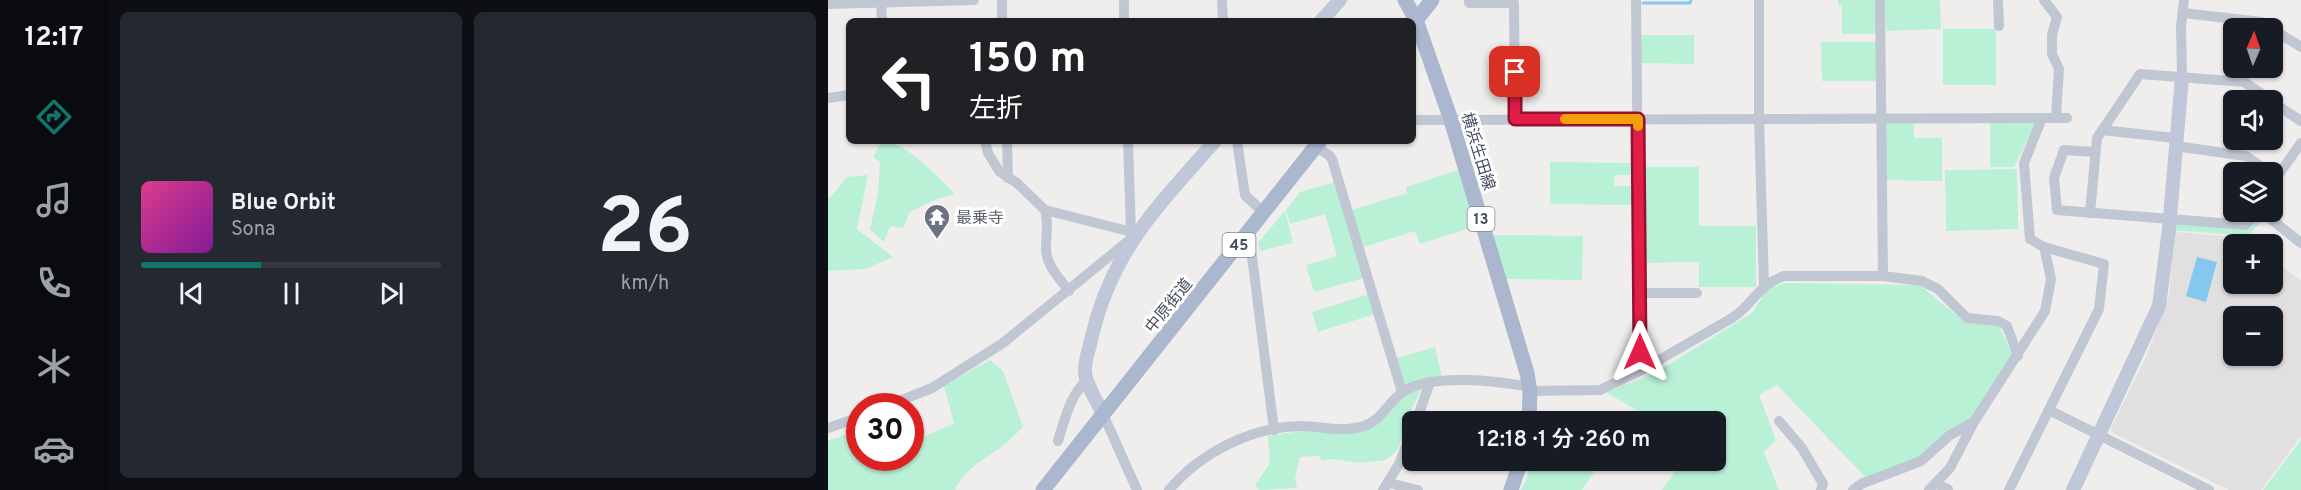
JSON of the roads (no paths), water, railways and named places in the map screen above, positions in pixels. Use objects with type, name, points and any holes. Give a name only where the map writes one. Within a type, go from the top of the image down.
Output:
[{"type":"main road","name":"横浜生田線","points":[[1406,0],[1413,18]]},
{"type":"main road","points":[[1416,20],[1432,0]]},
{"type":"main road","name":"横浜生田線","points":[[1416,27],[1451,120],[1530,389],[1529,411]]},
{"type":"main road","name":"中原街道","points":[[1043,490],[1249,234],[1318,144]]},
{"type":"main road","points":[[1511,490],[1517,471]]},
{"type":"street","points":[[828,4],[974,0]]},
{"type":"street","points":[[1002,0],[1002,18]]},
{"type":"street","points":[[1124,0],[1124,18]]},
{"type":"street","points":[[1222,0],[1223,18]]},
{"type":"street","points":[[1324,18],[1340,0]]},
{"type":"street","points":[[1469,0],[1469,3],[1514,3],[1515,119]]},
{"type":"street","points":[[1636,0],[1640,371]]},
{"type":"street","points":[[1759,0],[1759,118],[1764,286]]},
{"type":"street","points":[[1880,0],[1883,276]]},
{"type":"street","points":[[1998,0],[1999,26]]},
{"type":"street","points":[[1416,120],[2062,118],[2059,69],[2052,54],[2052,35],[2057,17],[2044,0]]},
{"type":"street","points":[[2073,490],[2159,306],[2182,76],[2184,0]]},
{"type":"street","points":[[881,1],[882,18]]},
{"type":"street","points":[[2183,13],[2227,18]]},
{"type":"street","points":[[2283,36],[2301,47]]},
{"type":"street","points":[[2090,213],[2097,138],[2140,74],[2244,82],[2256,90]]},
{"type":"street","points":[[828,98],[846,95]]},
{"type":"street","points":[[2283,109],[2301,121]]},
{"type":"street","points":[[2008,490],[2099,309],[2104,264],[2044,247],[2030,239],[2024,163],[2042,118]]},
{"type":"street","points":[[2102,130],[2246,156],[2254,162]]},
{"type":"street","points":[[2283,165],[2301,143]]},
{"type":"street","points":[[986,144],[988,153],[999,171],[1017,183],[1045,210],[1133,234]]},
{"type":"street","points":[[1007,144],[1008,178]]},
{"type":"street","points":[[1128,144],[1133,234],[1098,309],[1085,368],[1087,380],[1137,490]]},
{"type":"street","points":[[920,393],[932,388],[1003,343],[1069,291],[1133,234],[1212,144]]},
{"type":"street","points":[[1237,144],[1245,195],[1264,213]]},
{"type":"street","points":[[1318,144],[1332,159],[1402,392]]},
{"type":"street","points":[[2095,152],[2064,150],[2054,178],[2056,210],[2246,225],[2248,222]]},
{"type":"street","points":[[1045,210],[1048,228],[1045,252],[1054,272],[1069,291]]},
{"type":"street","points":[[2277,222],[2299,237]]},
{"type":"street","points":[[1249,234],[1274,430]]},
{"type":"street","points":[[1933,487],[1958,457],[1974,422],[2045,311],[2051,279],[2044,247]]},
{"type":"street","points":[[1169,490],[1194,464],[1228,444],[1253,434],[1284,427],[1340,429],[1363,427],[1377,420],[1402,392],[1412,386],[1430,382],[1491,380],[1530,389],[1600,390],[1640,371],[1746,309],[1769,281],[1784,276],[1883,276],[1922,281],[1938,289],[1967,318],[1998,321],[2007,326],[2018,356]]},
{"type":"street","points":[[1640,293],[1697,293]]},
{"type":"street","points":[[1058,441],[1073,398],[1078,388],[1087,380]]},
{"type":"street","points":[[1420,411],[1430,382]]},
{"type":"street","points":[[2049,410],[2209,490]]},
{"type":"street","points":[[1779,421],[1802,448],[1824,484],[1821,490]]},
{"type":"street","points":[[828,428],[846,422]]},
{"type":"street","points":[[1853,490],[1921,461],[1950,435],[1974,422]]},
{"type":"street","points":[[1402,452],[1386,486],[1418,490]]},
{"type":"street","points":[[1933,487],[1948,489]]},
{"type":"water","points":[[2197,257],[2217,262],[2206,302],[2186,296]]},
{"type":"waterway","points":[[1643,3],[1690,3],[1691,0]]},
{"type":"place","name":"最乗寺","points":[[937,240]]}]
